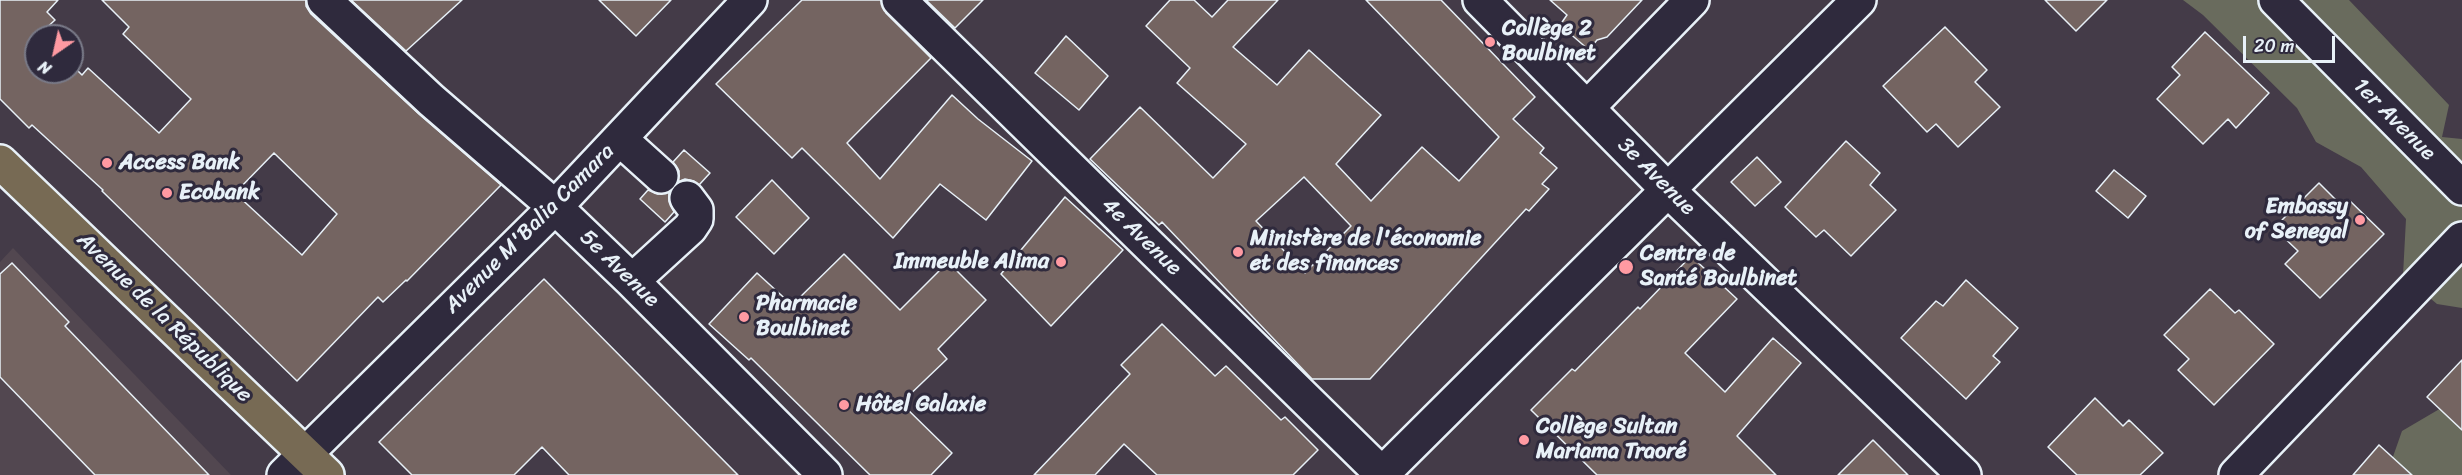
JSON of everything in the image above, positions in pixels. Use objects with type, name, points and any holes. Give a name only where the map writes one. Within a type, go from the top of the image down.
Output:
[{"type":"main road","name":"Avenue de la République","points":[[0,162],[306,468]]},
{"type":"street","name":"5e Avenue","points":[[324,0],[431,100],[555,207],[825,475]]},
{"type":"street","name":"Avenue M'Balia Camara","points":[[306,468],[620,140],[750,0]]},
{"type":"street","name":"4e Avenue","points":[[899,0],[1382,475]]},
{"type":"street","name":"3e Avenue","points":[[1480,0],[1669,190],[1964,475]]},
{"type":"street","points":[[1587,108],[1692,0]]},
{"type":"street","name":"1er Avenue","points":[[2276,0],[2462,189]]},
{"type":"street","points":[[1382,475],[1669,190],[1854,2]]},
{"type":"street","points":[[620,140],[661,176]]},
{"type":"street","points":[[632,281],[690,228],[696,219],[696,210],[687,198]]},
{"type":"street","points":[[2236,475],[2462,238]]},
{"type":"shaded area","points":[[13,248],[231,475],[0,475],[0,262]]},
{"type":"green space","points":[[2183,0],[2349,0],[2449,105],[2442,137],[2462,139],[2462,308],[2437,304],[2403,275],[2406,219],[2361,167],[2316,142],[2297,108],[2203,15]]},
{"type":"green space","points":[[2448,404],[2462,418],[2462,475],[2393,475],[2389,468],[2402,431]]},
{"type":"building","points":[[0,0],[58,0],[47,12],[55,20],[51,24],[24,24],[24,84],[84,84],[84,73],[88,68],[159,133],[191,99],[123,34],[129,27],[102,0],[306,0],[306,6],[311,14],[419,114],[501,185],[407,281],[383,302],[378,297],[297,381],[103,190],[32,125],[29,128],[0,99]],"holes":[[[274,153],[337,214],[302,255],[235,193]]]},
{"type":"building","points":[[351,0],[462,0],[406,51]]},
{"type":"building","points":[[599,0],[671,0],[636,36]]},
{"type":"building","points":[[802,0],[881,0],[886,13],[931,58],[847,143],[880,179],[952,95],[978,119],[1032,161],[986,220],[940,184],[893,238],[802,148],[792,158],[716,84]]},
{"type":"building","points":[[926,0],[983,0],[955,28]]},
{"type":"building","points":[[1170,0],[1194,0],[1212,17],[1228,0],[1278,0],[1233,47],[1277,85],[1309,50],[1381,115],[1336,164],[1371,201],[1422,147],[1459,181],[1499,137],[1366,0],[1441,0],[1535,97],[1513,119],[1544,148],[1540,153],[1557,168],[1542,184],[1549,189],[1529,211],[1526,209],[1370,379],[1312,379],[1162,222],[1159,225],[1090,159],[1140,107],[1213,178],[1246,144],[1177,83],[1190,68],[1146,26]],"holes":[[[1304,177],[1351,226],[1305,273],[1256,221]]]},
{"type":"building","points":[[1550,0],[1642,0],[1607,37],[1597,40],[1589,50],[1560,25],[1567,15]]},
{"type":"building","points":[[2045,0],[2107,0],[2076,31]]},
{"type":"building","points":[[1945,27],[1987,70],[1975,82],[2000,107],[1958,147],[1936,124],[1927,132],[1883,86]]},
{"type":"building","points":[[2205,32],[2269,93],[2236,128],[2228,119],[2203,144],[2157,99],[2180,75],[2172,67]]},
{"type":"building","points":[[1066,36],[1108,76],[1079,110],[1035,73]]},
{"type":"building","points":[[1846,141],[1880,173],[1870,185],[1896,210],[1851,256],[1824,230],[1816,237],[1785,207]]},
{"type":"building","points":[[684,150],[710,173],[699,185],[685,179],[678,182],[679,171],[673,162]]},
{"type":"building","points":[[1757,157],[1781,182],[1755,206],[1731,182]]},
{"type":"building","points":[[2114,170],[2146,196],[2128,218],[2096,191]]},
{"type":"building","points":[[772,180],[809,218],[774,254],[736,217]]},
{"type":"building","points":[[2319,183],[2343,207],[2349,200],[2384,234],[2320,298],[2285,264],[2298,251],[2274,228]]},
{"type":"building","points":[[648,190],[658,194],[669,192],[669,201],[674,212],[665,222],[640,199]]},
{"type":"building","name":"Immeuble Alima","points":[[1065,197],[1123,250],[1051,326],[1001,274]]},
{"type":"building","points":[[844,254],[900,310],[948,262],[986,300],[938,349],[947,359],[901,403],[952,453],[931,475],[870,475],[751,358],[749,360],[709,324],[757,273],[792,305]]},
{"type":"building","points":[[1691,256],[1737,299],[1685,353],[1725,392],[1773,338],[1801,363],[1737,436],[1776,475],[1597,475],[1531,410],[1572,369],[1575,371],[1638,307],[1640,309]]},
{"type":"building","points":[[12,263],[69,322],[65,326],[209,475],[95,475],[0,377],[0,274]]},
{"type":"building","points":[[544,279],[738,475],[569,475],[542,447],[514,475],[412,475],[379,442]]},
{"type":"building","points":[[1966,280],[2018,328],[1993,356],[2000,362],[1966,399],[1901,338],[1936,301],[1943,306]]},
{"type":"building","points":[[2210,289],[2235,313],[2239,310],[2274,344],[2214,405],[2178,370],[2189,359],[2164,335]]},
{"type":"building","points":[[1162,324],[1215,376],[1226,366],[1281,420],[1285,417],[1318,450],[1293,475],[1157,475],[1124,444],[1095,475],[1034,475],[1130,374],[1121,365]]},
{"type":"building","points":[[2462,360],[2462,430],[2427,397]]},
{"type":"building","points":[[2095,398],[2123,426],[2129,420],[2163,453],[2140,475],[2077,475],[2048,447]]},
{"type":"building","points":[[1873,440],[1908,475],[1838,475]]},
{"type":"building","points":[[2379,445],[2412,475],[2353,475]]},
{"type":"place","name":"Collège 2 Boulbinet","points":[[1490,42]]},
{"type":"place","name":"Access Bank","points":[[107,163]]},
{"type":"place","name":"Ecobank","points":[[167,193]]},
{"type":"place","name":"Embassy of Senegal","points":[[2360,220]]},
{"type":"place","name":"Ministère de l'économie et des finances","points":[[1238,252]]},
{"type":"place","name":"Immeuble Alima","points":[[1061,262]]},
{"type":"place","name":"Centre de Santé Boulbinet","points":[[1626,267]]},
{"type":"place","name":"Pharmacie Boulbinet","points":[[744,317]]},
{"type":"place","name":"Hôtel Galaxie","points":[[844,405]]},
{"type":"place","name":"Collège Sultan Mariama Traoré","points":[[1524,440]]}]
